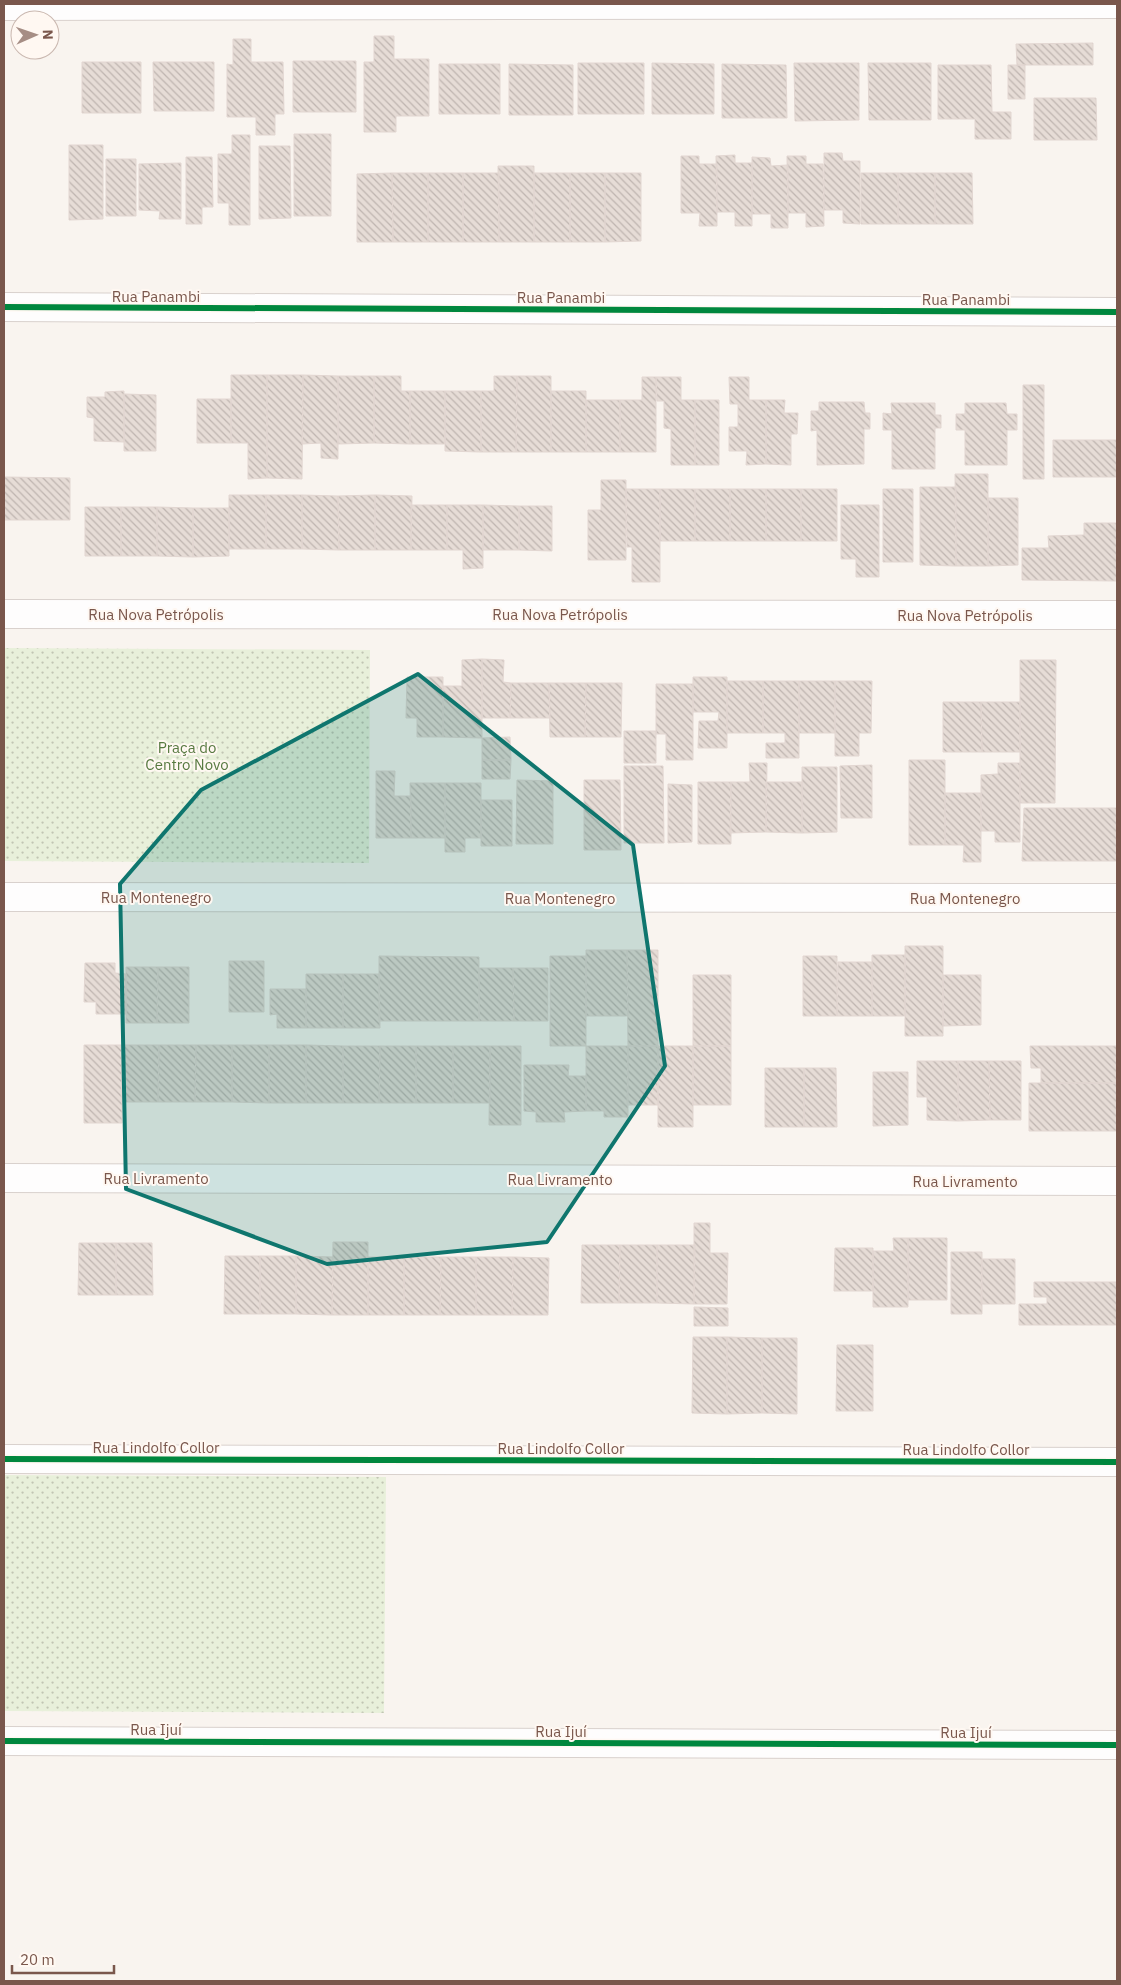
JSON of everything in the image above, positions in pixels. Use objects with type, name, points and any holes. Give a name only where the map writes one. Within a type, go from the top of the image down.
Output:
[{"type":"street","points":[[4,6],[1117,4]]},
{"type":"street","name":"Rua Panambi","points":[[4,308],[1117,312]]},
{"type":"street","name":"Rua Nova Petrópolis","points":[[4,614],[1117,615]]},
{"type":"street","name":"Rua Montenegro","points":[[4,897],[1117,898]]},
{"type":"street","name":"Rua Livramento","points":[[4,1178],[1117,1181]]},
{"type":"street","name":"Rua Lindolfo Collor","points":[[4,1459],[1117,1462]]},
{"type":"street","name":"Rua Ijuí","points":[[4,1741],[1117,1745]]},
{"type":"highlighted area","points":[[418,674],[633,845],[665,1066],[547,1242],[327,1264],[126,1189],[120,884],[201,790]]},
{"type":"green space","name":"Praça do Centro Novo","points":[[4,648],[370,650],[369,863],[4,861]]},
{"type":"green space","points":[[4,1475],[386,1477],[384,1713],[4,1711]]},
{"type":"building","points":[[374,36],[394,36],[394,59],[429,59],[429,116],[396,116],[396,132],[364,132],[364,62],[374,62]]},
{"type":"building","points":[[233,39],[251,39],[251,62],[283,62],[284,114],[275,114],[275,135],[256,135],[256,117],[227,117],[227,64],[233,65]]},
{"type":"building","points":[[1093,43],[1093,65],[1017,65],[1016,44]]},
{"type":"building","points":[[293,61],[356,61],[356,112],[293,112]]},
{"type":"building","points":[[82,62],[141,62],[141,113],[82,113]]},
{"type":"building","points":[[153,62],[214,62],[214,111],[154,111]]},
{"type":"building","points":[[578,63],[644,63],[644,114],[578,114]]},
{"type":"building","points":[[652,63],[714,64],[714,114],[652,114]]},
{"type":"building","points":[[794,63],[859,63],[859,120],[795,121]]},
{"type":"building","points":[[868,63],[931,63],[931,120],[869,120]]},
{"type":"building","points":[[439,64],[500,64],[500,114],[439,114]]},
{"type":"building","points":[[509,64],[573,65],[573,115],[509,115]]},
{"type":"building","points":[[722,64],[786,65],[787,118],[722,118]]},
{"type":"building","points":[[938,65],[991,65],[992,112],[1011,112],[1011,139],[975,139],[975,119],[938,119]]},
{"type":"building","points":[[1008,65],[1025,65],[1025,99],[1008,99]]},
{"type":"building","points":[[1034,98],[1096,98],[1097,140],[1034,140]]},
{"type":"building","points":[[294,134],[331,134],[331,216],[294,216]]},
{"type":"building","points":[[232,135],[250,135],[250,225],[229,225],[229,203],[218,203],[218,154],[232,154]]},
{"type":"building","points":[[69,145],[103,145],[103,219],[69,220]]},
{"type":"building","points":[[259,146],[290,146],[291,218],[259,219]]},
{"type":"building","points":[[824,153],[842,153],[843,161],[860,161],[860,224],[843,223],[843,210],[824,210]]},
{"type":"building","points":[[735,155],[735,163],[752,163],[752,226],[735,226],[735,212],[717,212],[716,156]]},
{"type":"building","points":[[681,156],[699,156],[699,164],[717,164],[717,226],[699,226],[700,213],[681,213]]},
{"type":"building","points":[[787,156],[806,156],[806,164],[823,164],[824,226],[806,227],[806,213],[788,213]]},
{"type":"building","points":[[186,157],[212,157],[213,207],[202,207],[202,224],[186,224]]},
{"type":"building","points":[[752,157],[770,158],[771,166],[788,165],[788,228],[771,228],[771,214],[752,214]]},
{"type":"building","points":[[106,159],[136,159],[136,216],[106,216]]},
{"type":"building","points":[[181,163],[181,219],[159,219],[160,211],[139,210],[139,164]]},
{"type":"building","points":[[498,166],[534,166],[534,242],[499,242]]},
{"type":"building","points":[[392,173],[428,173],[428,242],[393,242]]},
{"type":"building","points":[[392,173],[393,242],[357,242],[357,174]]},
{"type":"building","points":[[428,173],[463,173],[463,242],[428,242]]},
{"type":"building","points":[[463,173],[499,173],[499,242],[463,242]]},
{"type":"building","points":[[534,173],[570,173],[570,242],[534,242]]},
{"type":"building","points":[[570,173],[605,173],[605,242],[570,242]]},
{"type":"building","points":[[605,173],[641,173],[641,241],[605,242]]},
{"type":"building","points":[[861,173],[898,173],[898,224],[861,224]]},
{"type":"building","points":[[898,173],[935,173],[935,224],[898,224]]},
{"type":"building","points":[[935,173],[972,173],[973,224],[935,224]]},
{"type":"building","points":[[231,375],[267,375],[267,478],[248,479],[248,443],[231,443]]},
{"type":"building","points":[[267,375],[303,375],[302,479],[267,478]]},
{"type":"building","points":[[303,375],[338,376],[338,459],[321,458],[321,443],[302,444]]},
{"type":"building","points":[[338,376],[374,376],[374,443],[338,444]]},
{"type":"building","points":[[374,376],[401,376],[401,391],[410,391],[410,444],[374,443]]},
{"type":"building","points":[[494,376],[517,376],[516,452],[481,452],[481,391],[494,391]]},
{"type":"building","points":[[517,376],[551,376],[551,452],[516,452]]},
{"type":"building","points":[[642,377],[656,377],[656,452],[620,452],[620,400],[642,400]]},
{"type":"building","points":[[656,377],[681,377],[681,400],[695,400],[695,465],[671,465],[671,429],[664,428],[664,401],[657,401]]},
{"type":"building","points":[[729,377],[749,377],[749,400],[766,400],[766,464],[746,465],[747,451],[729,451],[729,427],[738,427],[738,404],[730,404]]},
{"type":"building","points":[[1023,385],[1044,385],[1044,479],[1023,479]]},
{"type":"building","points":[[124,391],[124,442],[94,441],[94,418],[87,417],[87,397],[105,397],[105,392]]},
{"type":"building","points":[[410,391],[445,391],[445,444],[410,444]]},
{"type":"building","points":[[445,391],[481,391],[481,452],[445,451]]},
{"type":"building","points":[[551,391],[586,391],[586,452],[551,452]]},
{"type":"building","points":[[124,394],[156,395],[156,451],[124,451]]},
{"type":"building","points":[[197,399],[231,399],[231,443],[197,443]]},
{"type":"building","points":[[586,400],[620,400],[620,452],[586,452]]},
{"type":"building","points":[[695,400],[719,400],[719,465],[695,465]]},
{"type":"building","points":[[766,400],[785,400],[784,413],[798,413],[797,434],[791,434],[791,465],[766,464]]},
{"type":"building","points":[[819,402],[864,402],[865,413],[870,413],[870,429],[864,429],[864,464],[817,465],[817,430],[811,431],[811,411],[819,411]]},
{"type":"building","points":[[891,403],[935,403],[935,415],[941,415],[941,428],[935,428],[935,469],[892,469],[892,430],[883,430],[883,413],[892,414]]},
{"type":"building","points":[[965,403],[1006,403],[1007,414],[1017,414],[1017,430],[1007,430],[1007,465],[965,465],[965,430],[956,430],[956,414],[965,414]]},
{"type":"building","points":[[1053,440],[1117,440],[1117,477],[1053,477]]},
{"type":"building","points":[[955,474],[988,474],[988,566],[956,566]]},
{"type":"building","points":[[4,477],[70,478],[70,520],[4,520]]},
{"type":"building","points":[[601,480],[626,480],[626,560],[588,560],[588,510],[601,510]]},
{"type":"building","points":[[920,487],[956,487],[956,566],[920,565]]},
{"type":"building","points":[[626,489],[660,489],[660,582],[632,582],[632,547],[627,547]]},
{"type":"building","points":[[660,489],[695,489],[695,541],[660,541]]},
{"type":"building","points":[[695,489],[730,489],[730,541],[695,541]]},
{"type":"building","points":[[730,489],[766,489],[766,541],[730,541]]},
{"type":"building","points":[[766,489],[801,489],[801,541],[766,541]]},
{"type":"building","points":[[801,489],[837,489],[837,541],[801,541]]},
{"type":"building","points":[[883,489],[913,489],[913,562],[883,562]]},
{"type":"building","points":[[229,495],[266,495],[266,549],[229,549]]},
{"type":"building","points":[[266,495],[302,495],[302,549],[266,549]]},
{"type":"building","points":[[302,495],[338,496],[339,550],[302,549]]},
{"type":"building","points":[[375,495],[412,496],[411,550],[375,550]]},
{"type":"building","points":[[375,495],[375,550],[339,550],[338,496]]},
{"type":"building","points":[[988,498],[1018,498],[1018,565],[988,566]]},
{"type":"building","points":[[411,505],[447,505],[447,550],[411,550]]},
{"type":"building","points":[[447,505],[483,505],[483,568],[463,569],[463,550],[447,550]]},
{"type":"building","points":[[483,505],[519,506],[519,550],[483,550]]},
{"type":"building","points":[[841,505],[879,505],[879,577],[856,577],[856,559],[841,559]]},
{"type":"building","points":[[519,506],[552,506],[552,551],[519,550]]},
{"type":"building","points":[[85,507],[121,507],[121,556],[85,556]]},
{"type":"building","points":[[121,507],[157,507],[157,556],[121,556]]},
{"type":"building","points":[[157,507],[193,508],[193,557],[157,556]]},
{"type":"building","points":[[193,508],[229,508],[229,556],[193,557]]},
{"type":"building","points":[[1084,523],[1117,523],[1117,581],[1022,580],[1022,548],[1049,548],[1048,536],[1084,535]]},
{"type":"building","points":[[482,659],[504,660],[503,682],[511,683],[510,718],[482,718]]},
{"type":"building","points":[[482,659],[482,738],[443,737],[443,686],[462,686],[462,660]]},
{"type":"building","points":[[1020,660],[1056,660],[1055,803],[1020,803]]},
{"type":"building","points":[[407,677],[443,677],[443,737],[417,737],[417,718],[406,718]]},
{"type":"building","points":[[693,677],[727,677],[727,748],[698,748],[699,721],[718,721],[719,712],[693,712]]},
{"type":"building","points":[[727,681],[763,681],[763,733],[727,733]]},
{"type":"building","points":[[763,681],[799,681],[799,758],[766,758],[766,743],[785,743],[785,733],[763,733]]},
{"type":"building","points":[[799,681],[835,681],[835,733],[799,733]]},
{"type":"building","points":[[835,681],[872,681],[871,733],[859,733],[859,756],[835,756]]},
{"type":"building","points":[[511,683],[549,683],[550,718],[510,718]]},
{"type":"building","points":[[549,683],[586,683],[585,737],[550,737]]},
{"type":"building","points":[[586,683],[622,683],[621,737],[585,737]]},
{"type":"building","points":[[656,684],[693,684],[693,760],[666,760],[666,734],[656,734]]},
{"type":"building","points":[[943,702],[981,702],[982,752],[943,752]]},
{"type":"building","points":[[981,702],[1020,702],[1020,752],[982,752]]},
{"type":"building","points":[[624,731],[656,731],[656,763],[624,763]]},
{"type":"building","points":[[510,737],[511,760],[482,760],[482,738]]},
{"type":"building","points":[[482,760],[511,760],[510,779],[482,779]]},
{"type":"building","points":[[909,760],[945,760],[945,845],[909,845]]},
{"type":"building","points":[[749,763],[767,763],[766,832],[730,833],[731,782],[750,782]]},
{"type":"building","points":[[998,763],[1020,763],[1020,842],[995,842],[995,831],[981,831],[981,775],[998,774]]},
{"type":"building","points":[[872,765],[872,818],[841,818],[840,766]]},
{"type":"building","points":[[624,766],[663,766],[664,843],[624,843]]},
{"type":"building","points":[[802,767],[837,767],[837,832],[802,833]]},
{"type":"building","points":[[376,771],[395,771],[394,796],[411,796],[411,838],[376,838]]},
{"type":"building","points":[[517,780],[553,781],[553,844],[516,844]]},
{"type":"building","points":[[584,780],[620,780],[621,850],[584,850]]},
{"type":"building","points":[[698,782],[731,782],[731,844],[698,844]]},
{"type":"building","points":[[766,782],[802,782],[802,833],[766,832]]},
{"type":"building","points":[[410,783],[445,783],[445,838],[411,838]]},
{"type":"building","points":[[445,783],[481,783],[481,838],[465,838],[465,852],[445,852]]},
{"type":"building","points":[[668,784],[692,785],[692,842],[668,843]]},
{"type":"building","points":[[945,793],[981,793],[981,862],[963,862],[964,845],[945,845]]},
{"type":"building","points":[[481,800],[512,800],[512,846],[481,846]]},
{"type":"building","points":[[1024,808],[1117,808],[1117,861],[1022,861]]},
{"type":"building","points":[[905,946],[943,946],[943,1036],[905,1036]]},
{"type":"building","points":[[586,950],[627,950],[628,1016],[586,1016]]},
{"type":"building","points":[[627,950],[658,950],[658,1046],[628,1046]]},
{"type":"building","points":[[872,955],[905,955],[905,1016],[872,1016]]},
{"type":"building","points":[[379,956],[479,957],[479,1021],[379,1021]]},
{"type":"building","points":[[550,956],[586,956],[586,1046],[550,1046]]},
{"type":"building","points":[[803,956],[837,956],[837,1016],[803,1016]]},
{"type":"building","points":[[229,961],[264,961],[264,1012],[229,1012]]},
{"type":"building","points":[[838,962],[872,962],[872,1016],[837,1016]]},
{"type":"building","points":[[85,963],[115,963],[115,973],[126,974],[126,1014],[96,1014],[96,1002],[84,1002]]},
{"type":"building","points":[[126,967],[158,967],[157,1023],[126,1023]]},
{"type":"building","points":[[158,967],[189,967],[189,1023],[157,1023]]},
{"type":"building","points":[[479,968],[513,968],[514,1021],[479,1021]]},
{"type":"building","points":[[513,968],[548,968],[548,1021],[514,1021]]},
{"type":"building","points":[[306,974],[343,974],[343,1028],[306,1028]]},
{"type":"building","points":[[343,974],[379,974],[380,1028],[343,1028]]},
{"type":"building","points":[[693,975],[731,975],[731,1046],[693,1046]]},
{"type":"building","points":[[943,975],[981,975],[981,1025],[943,1026]]},
{"type":"building","points":[[270,989],[306,989],[306,1028],[277,1028],[277,1014],[270,1015]]},
{"type":"building","points":[[84,1045],[122,1045],[122,1123],[84,1123]]},
{"type":"building","points":[[122,1045],[159,1045],[158,1102],[121,1102]]},
{"type":"building","points":[[159,1045],[196,1045],[195,1102],[158,1102]]},
{"type":"building","points":[[196,1045],[232,1045],[232,1102],[195,1102]]},
{"type":"building","points":[[232,1045],[269,1045],[269,1103],[232,1102]]},
{"type":"building","points":[[269,1045],[306,1045],[306,1103],[269,1103]]},
{"type":"building","points":[[306,1045],[343,1046],[343,1103],[306,1103]]},
{"type":"building","points":[[343,1046],[380,1046],[379,1103],[343,1103]]},
{"type":"building","points":[[380,1046],[416,1046],[416,1103],[379,1103]]},
{"type":"building","points":[[416,1046],[453,1046],[453,1103],[416,1103]]},
{"type":"building","points":[[453,1046],[490,1046],[490,1103],[453,1103]]},
{"type":"building","points":[[490,1046],[521,1046],[521,1125],[489,1125]]},
{"type":"building","points":[[586,1046],[628,1046],[628,1117],[604,1117],[604,1111],[586,1111]]},
{"type":"building","points":[[628,1046],[658,1046],[658,1105],[627,1105]]},
{"type":"building","points":[[658,1046],[693,1046],[693,1127],[658,1127]]},
{"type":"building","points":[[693,1046],[731,1046],[731,1105],[693,1105]]},
{"type":"building","points":[[1030,1046],[1117,1046],[1117,1083],[1041,1083],[1041,1068],[1031,1068]]},
{"type":"building","points":[[917,1061],[958,1061],[958,1121],[927,1120],[927,1097],[917,1097]]},
{"type":"building","points":[[958,1061],[989,1061],[990,1120],[958,1121]]},
{"type":"building","points":[[989,1061],[1021,1061],[1021,1120],[990,1120]]},
{"type":"building","points":[[524,1065],[569,1065],[568,1076],[586,1076],[586,1111],[564,1112],[565,1122],[536,1122],[536,1112],[524,1111]]},
{"type":"building","points":[[765,1068],[804,1068],[804,1127],[765,1127]]},
{"type":"building","points":[[804,1068],[836,1068],[837,1127],[804,1127]]},
{"type":"building","points":[[873,1072],[908,1072],[908,1125],[873,1126]]},
{"type":"building","points":[[1029,1083],[1117,1083],[1117,1131],[1029,1131]]},
{"type":"building","points":[[694,1223],[710,1223],[710,1253],[728,1253],[727,1304],[694,1304]]},
{"type":"building","points":[[893,1238],[908,1238],[908,1307],[873,1307],[873,1251],[894,1251]]},
{"type":"building","points":[[908,1238],[947,1238],[947,1300],[908,1300]]},
{"type":"building","points":[[333,1242],[368,1242],[368,1315],[332,1315]]},
{"type":"building","points":[[79,1243],[116,1243],[116,1295],[78,1295]]},
{"type":"building","points":[[116,1243],[152,1243],[153,1295],[116,1295]]},
{"type":"building","points":[[582,1245],[620,1245],[619,1303],[581,1303]]},
{"type":"building","points":[[620,1245],[657,1245],[657,1303],[619,1303]]},
{"type":"building","points":[[657,1245],[695,1245],[694,1304],[657,1303]]},
{"type":"building","points":[[835,1248],[873,1248],[873,1291],[834,1291]]},
{"type":"building","points":[[951,1252],[982,1252],[982,1314],[951,1314]]},
{"type":"building","points":[[225,1256],[260,1256],[260,1314],[224,1314]]},
{"type":"building","points":[[260,1256],[296,1256],[296,1314],[260,1314]]},
{"type":"building","points":[[296,1256],[333,1257],[332,1315],[296,1314]]},
{"type":"building","points":[[368,1257],[404,1257],[404,1315],[368,1315]]},
{"type":"building","points":[[404,1257],[441,1257],[440,1315],[404,1315]]},
{"type":"building","points":[[441,1257],[476,1257],[476,1315],[440,1315]]},
{"type":"building","points":[[476,1257],[513,1257],[512,1315],[476,1315]]},
{"type":"building","points":[[513,1257],[549,1258],[548,1315],[512,1315]]},
{"type":"building","points":[[982,1259],[1015,1259],[1015,1304],[981,1304]]},
{"type":"building","points":[[1034,1282],[1117,1282],[1117,1325],[1019,1325],[1019,1304],[1047,1304],[1047,1297],[1034,1297]]},
{"type":"building","points":[[694,1307],[728,1308],[728,1326],[694,1326]]},
{"type":"building","points":[[693,1337],[727,1337],[727,1414],[692,1413]]},
{"type":"building","points":[[727,1337],[762,1338],[762,1413],[727,1414]]},
{"type":"building","points":[[762,1338],[797,1338],[797,1414],[762,1413]]},
{"type":"building","points":[[837,1345],[873,1345],[873,1411],[836,1411]]},
{"type":"cycle path","points":[[4,307],[1117,312]]},
{"type":"cycle path","points":[[4,1459],[1117,1462]]},
{"type":"cycle path","points":[[4,1741],[1117,1745]]}]
